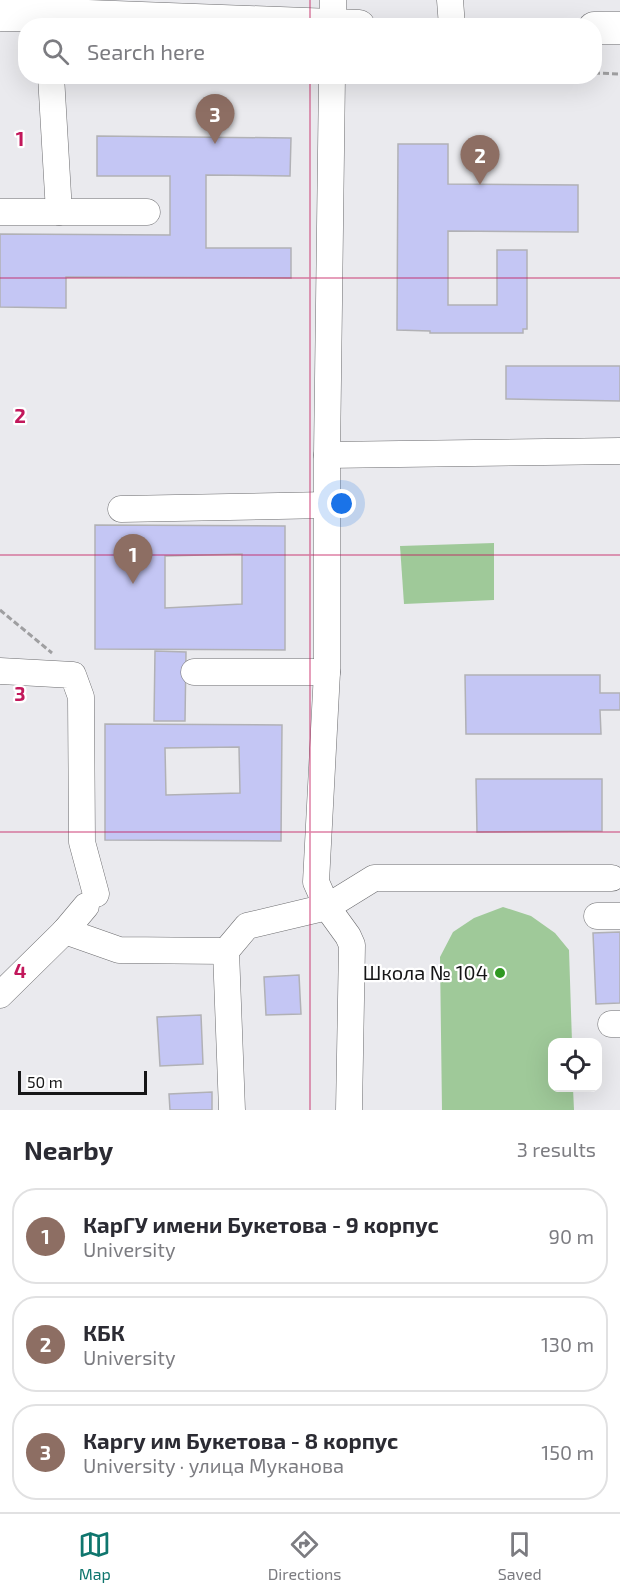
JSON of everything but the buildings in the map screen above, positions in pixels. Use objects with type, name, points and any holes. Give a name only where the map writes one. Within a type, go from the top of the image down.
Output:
[{"type":"main road","points":[[0,15],[24,18]]},
{"type":"main road","points":[[602,28],[620,28]]},
{"type":"lane","points":[[333,0],[333,18]]},
{"type":"lane","points":[[450,0],[451,18]]},
{"type":"lane","points":[[51,84],[59,212]]},
{"type":"lane","points":[[332,84],[327,455],[327,672],[316,882],[327,907],[352,945],[349,1110]]},
{"type":"lane","points":[[0,212],[147,212]]},
{"type":"lane","points":[[327,455],[620,452]]},
{"type":"lane","points":[[121,508],[327,505]]},
{"type":"lane","points":[[0,671],[73,675],[81,698],[82,842],[91,900],[65,931],[0,995]]},
{"type":"lane","points":[[194,672],[327,672]]},
{"type":"lane","points":[[232,1110],[226,951],[247,926],[327,907],[374,878],[612,878]]},
{"type":"lane","points":[[65,931],[119,950],[226,951]]},
{"type":"path","points":[[602,73],[620,74]]},
{"type":"path","points":[[0,610],[64,663],[73,675]]},
{"type":"green space","points":[[494,543],[494,600],[404,604],[400,546]]},
{"type":"green space","name":"Школа № 104","points":[[503,907],[531,916],[555,933],[569,950],[572,1038],[548,1038],[548,1092],[573,1092],[574,1110],[442,1110],[440,957],[453,932],[474,918]]},
{"type":"place","name":"Каргу им Букетова - 8 корпус","points":[[215,144]]},
{"type":"place","name":"КБК","points":[[480,185]]},
{"type":"place","name":"КарГУ имени Букетова - 9 корпус","points":[[133,584]]},
{"type":"place","name":"Школа № 104","points":[[500,973]]}]
